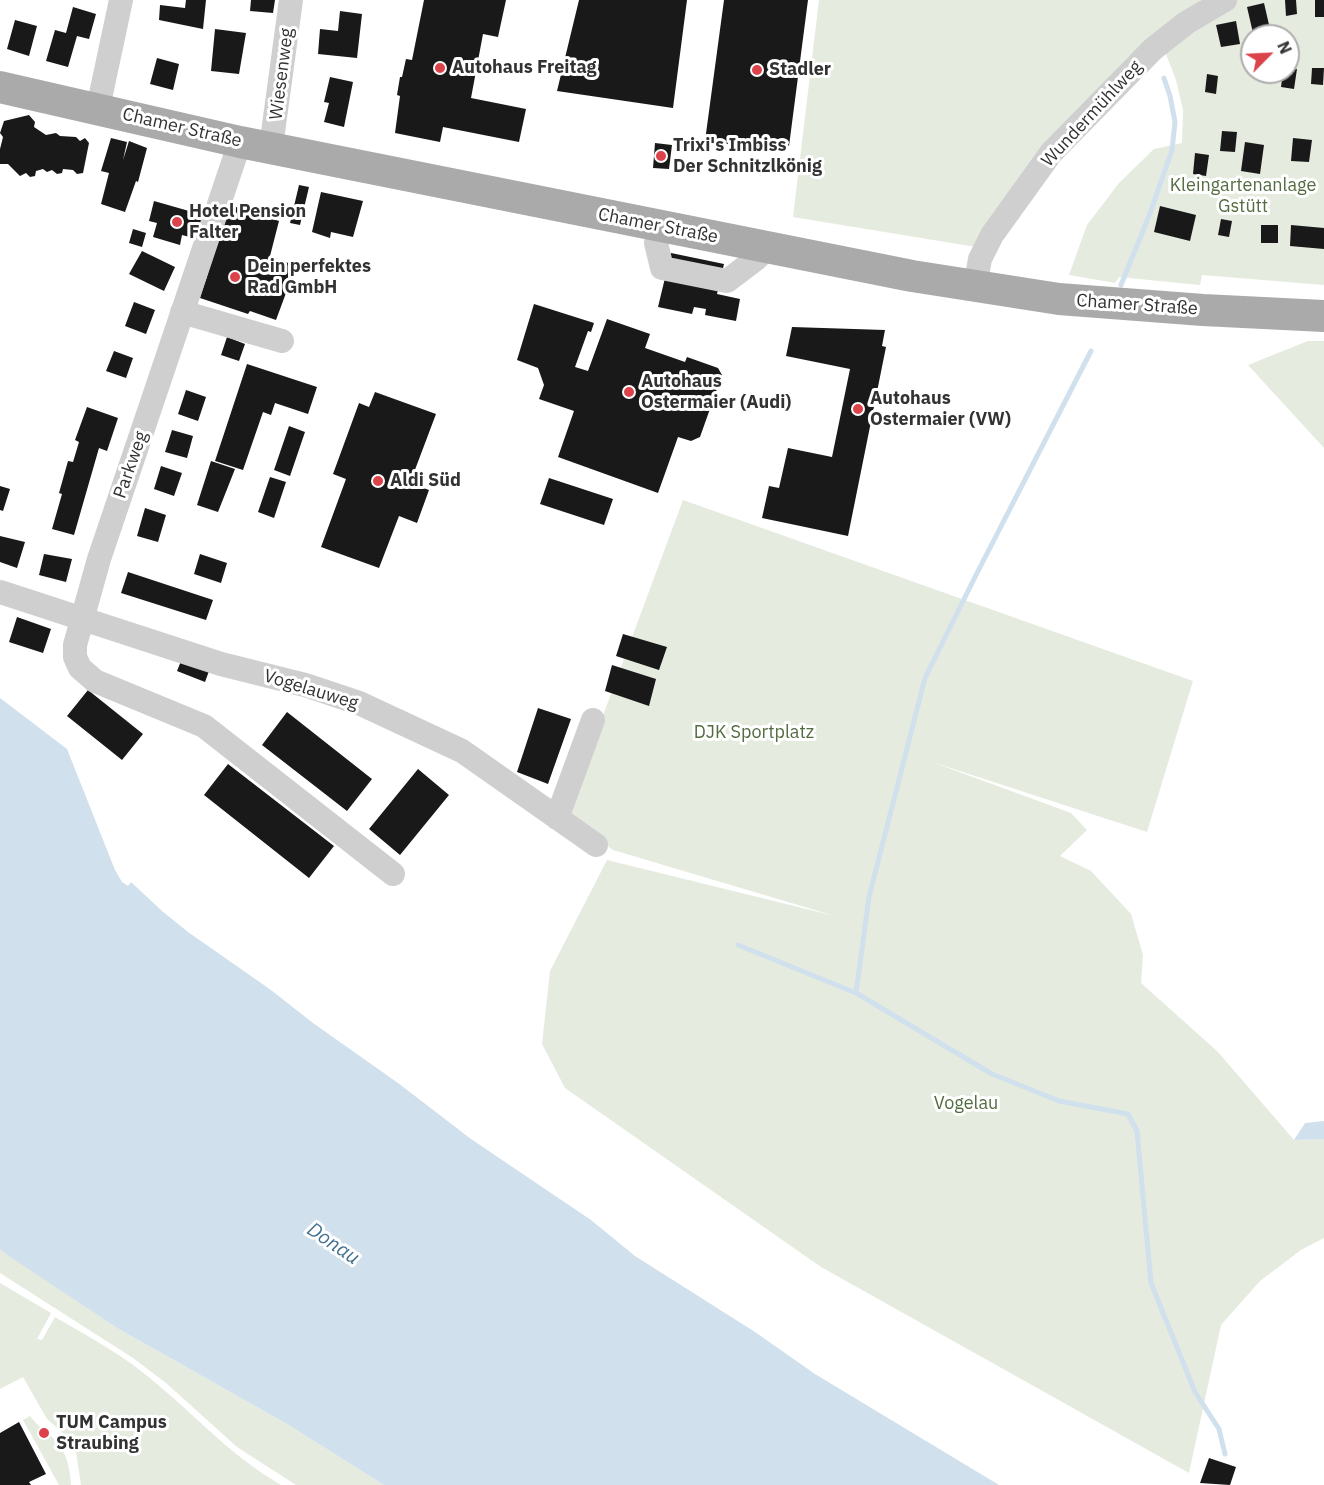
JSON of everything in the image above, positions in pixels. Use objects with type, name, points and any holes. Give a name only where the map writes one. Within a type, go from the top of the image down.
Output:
[{"type":"main road","name":"Chamer Straße","points":[[0,87],[240,142],[767,248],[908,286],[975,287],[1071,300],[1324,316]]},
{"type":"street","points":[[98,108],[121,0]]},
{"type":"street","name":"Wiesenweg","points":[[271,147],[291,0]]},
{"type":"street","name":"Wundermühlweg","points":[[975,287],[980,259],[992,235],[1051,153],[1153,49],[1186,23],[1225,0]]},
{"type":"street","name":"Parkweg","points":[[240,142],[99,559],[75,645],[75,657],[80,668],[95,681],[204,726],[393,874]]},
{"type":"street","points":[[182,312],[282,341]]},
{"type":"street","name":"Vogelauweg","points":[[0,592],[221,664],[305,685],[358,703],[462,751],[596,845]]},
{"type":"street","points":[[558,818],[593,720]]},
{"type":"green space","points":[[819,0],[1200,0],[1200,3],[1164,26],[1125,60],[1046,146],[976,247],[793,217]]},
{"type":"green space","name":"Kleingartenanlage Gstütt","points":[[1237,0],[1324,0],[1324,285],[1202,275],[1200,285],[1119,277],[1115,283],[1069,275],[1087,225],[1119,183],[1154,149],[1182,143],[1183,110],[1176,80],[1164,49]]},
{"type":"green space","points":[[1308,341],[1324,341],[1324,448],[1248,365]]},
{"type":"green space","name":"Vogelau","points":[[683,500],[1193,681],[1147,832],[932,762],[1071,813],[1087,830],[1060,856],[1091,871],[1131,914],[1143,955],[1141,983],[1217,1051],[1294,1140],[1324,1139],[1324,1238],[1301,1250],[1260,1281],[1221,1325],[1189,1473],[821,1267],[565,1088],[542,1044],[550,971],[607,860],[835,916],[613,850],[566,815]]},
{"type":"green space","points":[[0,1249],[117,1328],[287,1424],[384,1485],[296,1485],[237,1447],[166,1383],[133,1358],[0,1273]]},
{"type":"green space","points":[[0,1283],[51,1313],[37,1339],[42,1340],[55,1317],[99,1342],[159,1385],[225,1445],[281,1485],[81,1485],[76,1452],[61,1431],[47,1419],[23,1377],[0,1389]]},
{"type":"green space","points":[[30,1416],[55,1440],[65,1455],[71,1485],[59,1485],[23,1420]]},
{"type":"water","name":"Donau","points":[[0,698],[67,749],[115,870],[122,882],[128,886],[131,882],[188,932],[271,990],[471,1139],[591,1220],[635,1256],[755,1332],[815,1374],[999,1485],[384,1485],[287,1424],[117,1328],[6,1254],[0,1249]]},
{"type":"water","points":[[1324,1121],[1324,1139],[1294,1140],[1305,1123]]},
{"type":"building","points":[[186,0],[206,0],[203,29],[159,20],[160,5],[185,8]]},
{"type":"building","points":[[251,0],[275,0],[273,13],[250,11]]},
{"type":"building","name":"Autohaus Freitag","points":[[424,0],[506,0],[498,37],[483,34],[471,98],[526,109],[519,142],[443,127],[440,142],[395,133],[400,77],[402,77],[406,59],[412,60]]},
{"type":"building","points":[[579,0],[687,0],[673,108],[557,91]]},
{"type":"building","name":"Stadler","points":[[724,0],[808,0],[789,146],[770,143],[769,149],[705,141]]},
{"type":"building","points":[[1285,0],[1296,0],[1297,14],[1286,16]]},
{"type":"building","points":[[1315,0],[1324,0],[1324,17],[1315,17]]},
{"type":"building","points":[[1264,3],[1269,24],[1251,24],[1247,7]]},
{"type":"building","points":[[73,7],[96,14],[89,39],[77,36],[68,67],[46,61],[55,30],[66,33]]},
{"type":"building","points":[[340,11],[362,14],[357,58],[318,54],[320,29],[338,31]]},
{"type":"building","points":[[15,20],[37,26],[29,56],[7,49]]},
{"type":"building","points":[[1236,21],[1240,44],[1221,47],[1216,25]]},
{"type":"building","points":[[215,29],[246,33],[239,74],[211,71]]},
{"type":"building","points":[[157,58],[179,64],[173,90],[150,84]]},
{"type":"building","points":[[1312,68],[1324,68],[1323,85],[1311,84]]},
{"type":"building","points":[[1207,74],[1218,76],[1216,94],[1205,92]]},
{"type":"building","points":[[330,77],[353,82],[344,127],[324,122],[329,103],[324,102]]},
{"type":"building","points":[[1281,84],[1295,84],[1294,89],[1281,87]]},
{"type":"building","points":[[29,115],[35,122],[34,127],[46,135],[56,133],[60,136],[76,137],[80,141],[85,138],[89,143],[83,173],[77,174],[73,170],[63,169],[62,173],[57,174],[52,170],[47,172],[43,169],[36,171],[35,176],[30,177],[26,173],[20,176],[8,164],[0,164],[3,137],[0,133],[4,121]]},
{"type":"building","points":[[1222,131],[1237,132],[1235,152],[1220,151]]},
{"type":"building","points":[[111,138],[127,142],[123,160],[129,141],[147,148],[138,182],[136,181],[125,212],[101,204],[109,173],[101,171]]},
{"type":"building","points":[[1293,138],[1312,140],[1309,162],[1291,161]]},
{"type":"building","points":[[1245,142],[1264,145],[1260,174],[1241,171]]},
{"type":"building","points":[[655,143],[672,145],[669,169],[653,168]]},
{"type":"building","points":[[1195,153],[1209,155],[1206,176],[1193,174]]},
{"type":"building","points":[[299,185],[309,187],[300,225],[290,223]]},
{"type":"building","points":[[321,192],[363,201],[353,237],[331,232],[330,238],[312,232]]},
{"type":"building","name":"Hotel Pension Falter","points":[[154,201],[203,215],[197,239],[182,235],[180,245],[153,237],[157,223],[149,221]]},
{"type":"building","name":"Dein perfektes Rad GmbH","points":[[230,205],[279,221],[270,256],[296,266],[276,320],[250,311],[248,314],[200,298]]},
{"type":"building","points":[[1160,206],[1196,215],[1190,241],[1154,232]]},
{"type":"building","points":[[1221,219],[1232,221],[1229,237],[1218,235]]},
{"type":"building","points":[[1261,225],[1278,225],[1278,243],[1261,243]]},
{"type":"building","points":[[1291,225],[1324,228],[1324,249],[1290,246]]},
{"type":"building","points":[[133,229],[146,233],[142,247],[129,243]]},
{"type":"building","points":[[142,251],[175,267],[164,291],[129,274]]},
{"type":"building","points":[[671,253],[724,264],[717,294],[740,299],[736,321],[705,315],[706,309],[694,307],[692,314],[658,307]]},
{"type":"building","points":[[134,302],[155,310],[146,334],[125,326]]},
{"type":"building","name":"Autohaus Ostermaier (Audi)","points":[[534,304],[594,323],[591,332],[588,331],[575,367],[588,371],[607,319],[650,334],[645,348],[685,362],[687,357],[718,368],[722,375],[700,437],[691,441],[678,437],[658,493],[558,457],[574,411],[539,399],[544,385],[538,368],[517,360]]},
{"type":"building","name":"Autohaus Ostermaier (VW)","points":[[792,327],[885,330],[882,346],[886,347],[848,536],[762,518],[769,486],[779,488],[788,448],[832,457],[850,369],[786,356]]},
{"type":"building","points":[[227,337],[245,344],[239,361],[221,355]]},
{"type":"building","points":[[114,351],[133,358],[126,378],[106,371]]},
{"type":"building","points":[[247,364],[317,387],[308,414],[275,403],[271,415],[263,412],[243,470],[215,461]]},
{"type":"building","points":[[186,390],[206,397],[198,421],[178,414]]},
{"type":"building","name":"Aldi Süd","points":[[375,392],[436,414],[410,483],[429,490],[417,523],[399,516],[379,568],[321,547],[346,479],[333,474],[359,403],[369,407]]},
{"type":"building","points":[[87,407],[118,418],[107,451],[99,448],[74,535],[52,529],[68,461],[73,462],[79,442],[75,440]]},
{"type":"building","points":[[289,426],[305,432],[290,476],[274,470]]},
{"type":"building","points":[[172,430],[193,436],[187,458],[165,452]]},
{"type":"building","points":[[211,461],[235,469],[218,512],[197,505]]},
{"type":"building","points":[[161,466],[182,473],[174,496],[154,489]]},
{"type":"building","points":[[270,477],[286,482],[274,518],[258,512]]},
{"type":"building","points":[[549,478],[613,499],[604,525],[540,504]]},
{"type":"building","points":[[0,486],[10,489],[3,511],[0,510]]},
{"type":"building","points":[[145,508],[166,515],[158,542],[137,536]]},
{"type":"building","points":[[0,536],[25,542],[17,568],[0,562]]},
{"type":"building","points":[[44,554],[72,559],[66,582],[39,575]]},
{"type":"building","points":[[200,554],[227,563],[221,583],[194,574]]},
{"type":"building","points":[[128,572],[213,600],[206,620],[121,593]]},
{"type":"building","points":[[17,617],[51,629],[43,653],[9,642]]},
{"type":"building","points":[[623,634],[667,647],[659,670],[616,656]]},
{"type":"building","points":[[181,661],[209,671],[205,682],[177,671]]},
{"type":"building","points":[[612,665],[656,679],[649,706],[605,691]]},
{"type":"building","points":[[88,690],[143,734],[122,760],[67,716]]},
{"type":"building","points":[[538,708],[571,719],[548,784],[517,772]]},
{"type":"building","points":[[287,712],[372,779],[347,811],[262,745]]},
{"type":"building","points":[[228,764],[334,846],[309,878],[204,795]]},
{"type":"building","points":[[418,769],[449,795],[400,855],[369,829]]},
{"type":"building","points":[[19,1422],[46,1474],[29,1482],[31,1485],[0,1485],[0,1433]]},
{"type":"building","points":[[1209,1458],[1236,1467],[1230,1485],[1200,1483]]},
{"type":"waterway","points":[[1121,285],[1149,216],[1172,150],[1175,122],[1164,78]]},
{"type":"waterway","points":[[856,993],[869,897],[925,678],[1091,351]]},
{"type":"waterway","points":[[738,945],[856,993],[992,1074],[1059,1101],[1128,1114],[1137,1131],[1151,1283],[1195,1392],[1219,1429],[1225,1454]]},
{"type":"place","name":"Autohaus Freitag","points":[[440,68]]},
{"type":"place","name":"Stadler","points":[[757,70]]},
{"type":"place","name":"Trixi's Imbiss Der Schnitzlkönig","points":[[661,156]]},
{"type":"place","name":"Hotel Pension Falter","points":[[177,222]]},
{"type":"place","name":"Dein perfektes Rad GmbH","points":[[235,277]]},
{"type":"place","name":"Autohaus Ostermaier (Audi)","points":[[629,392]]},
{"type":"place","name":"Autohaus Ostermaier (VW)","points":[[858,409]]},
{"type":"place","name":"Aldi Süd","points":[[378,481]]},
{"type":"place","name":"TUM Campus Straubing","points":[[44,1433]]},
{"type":"park label","name":"DJK Sportplatz","points":[[754,733]]}]
